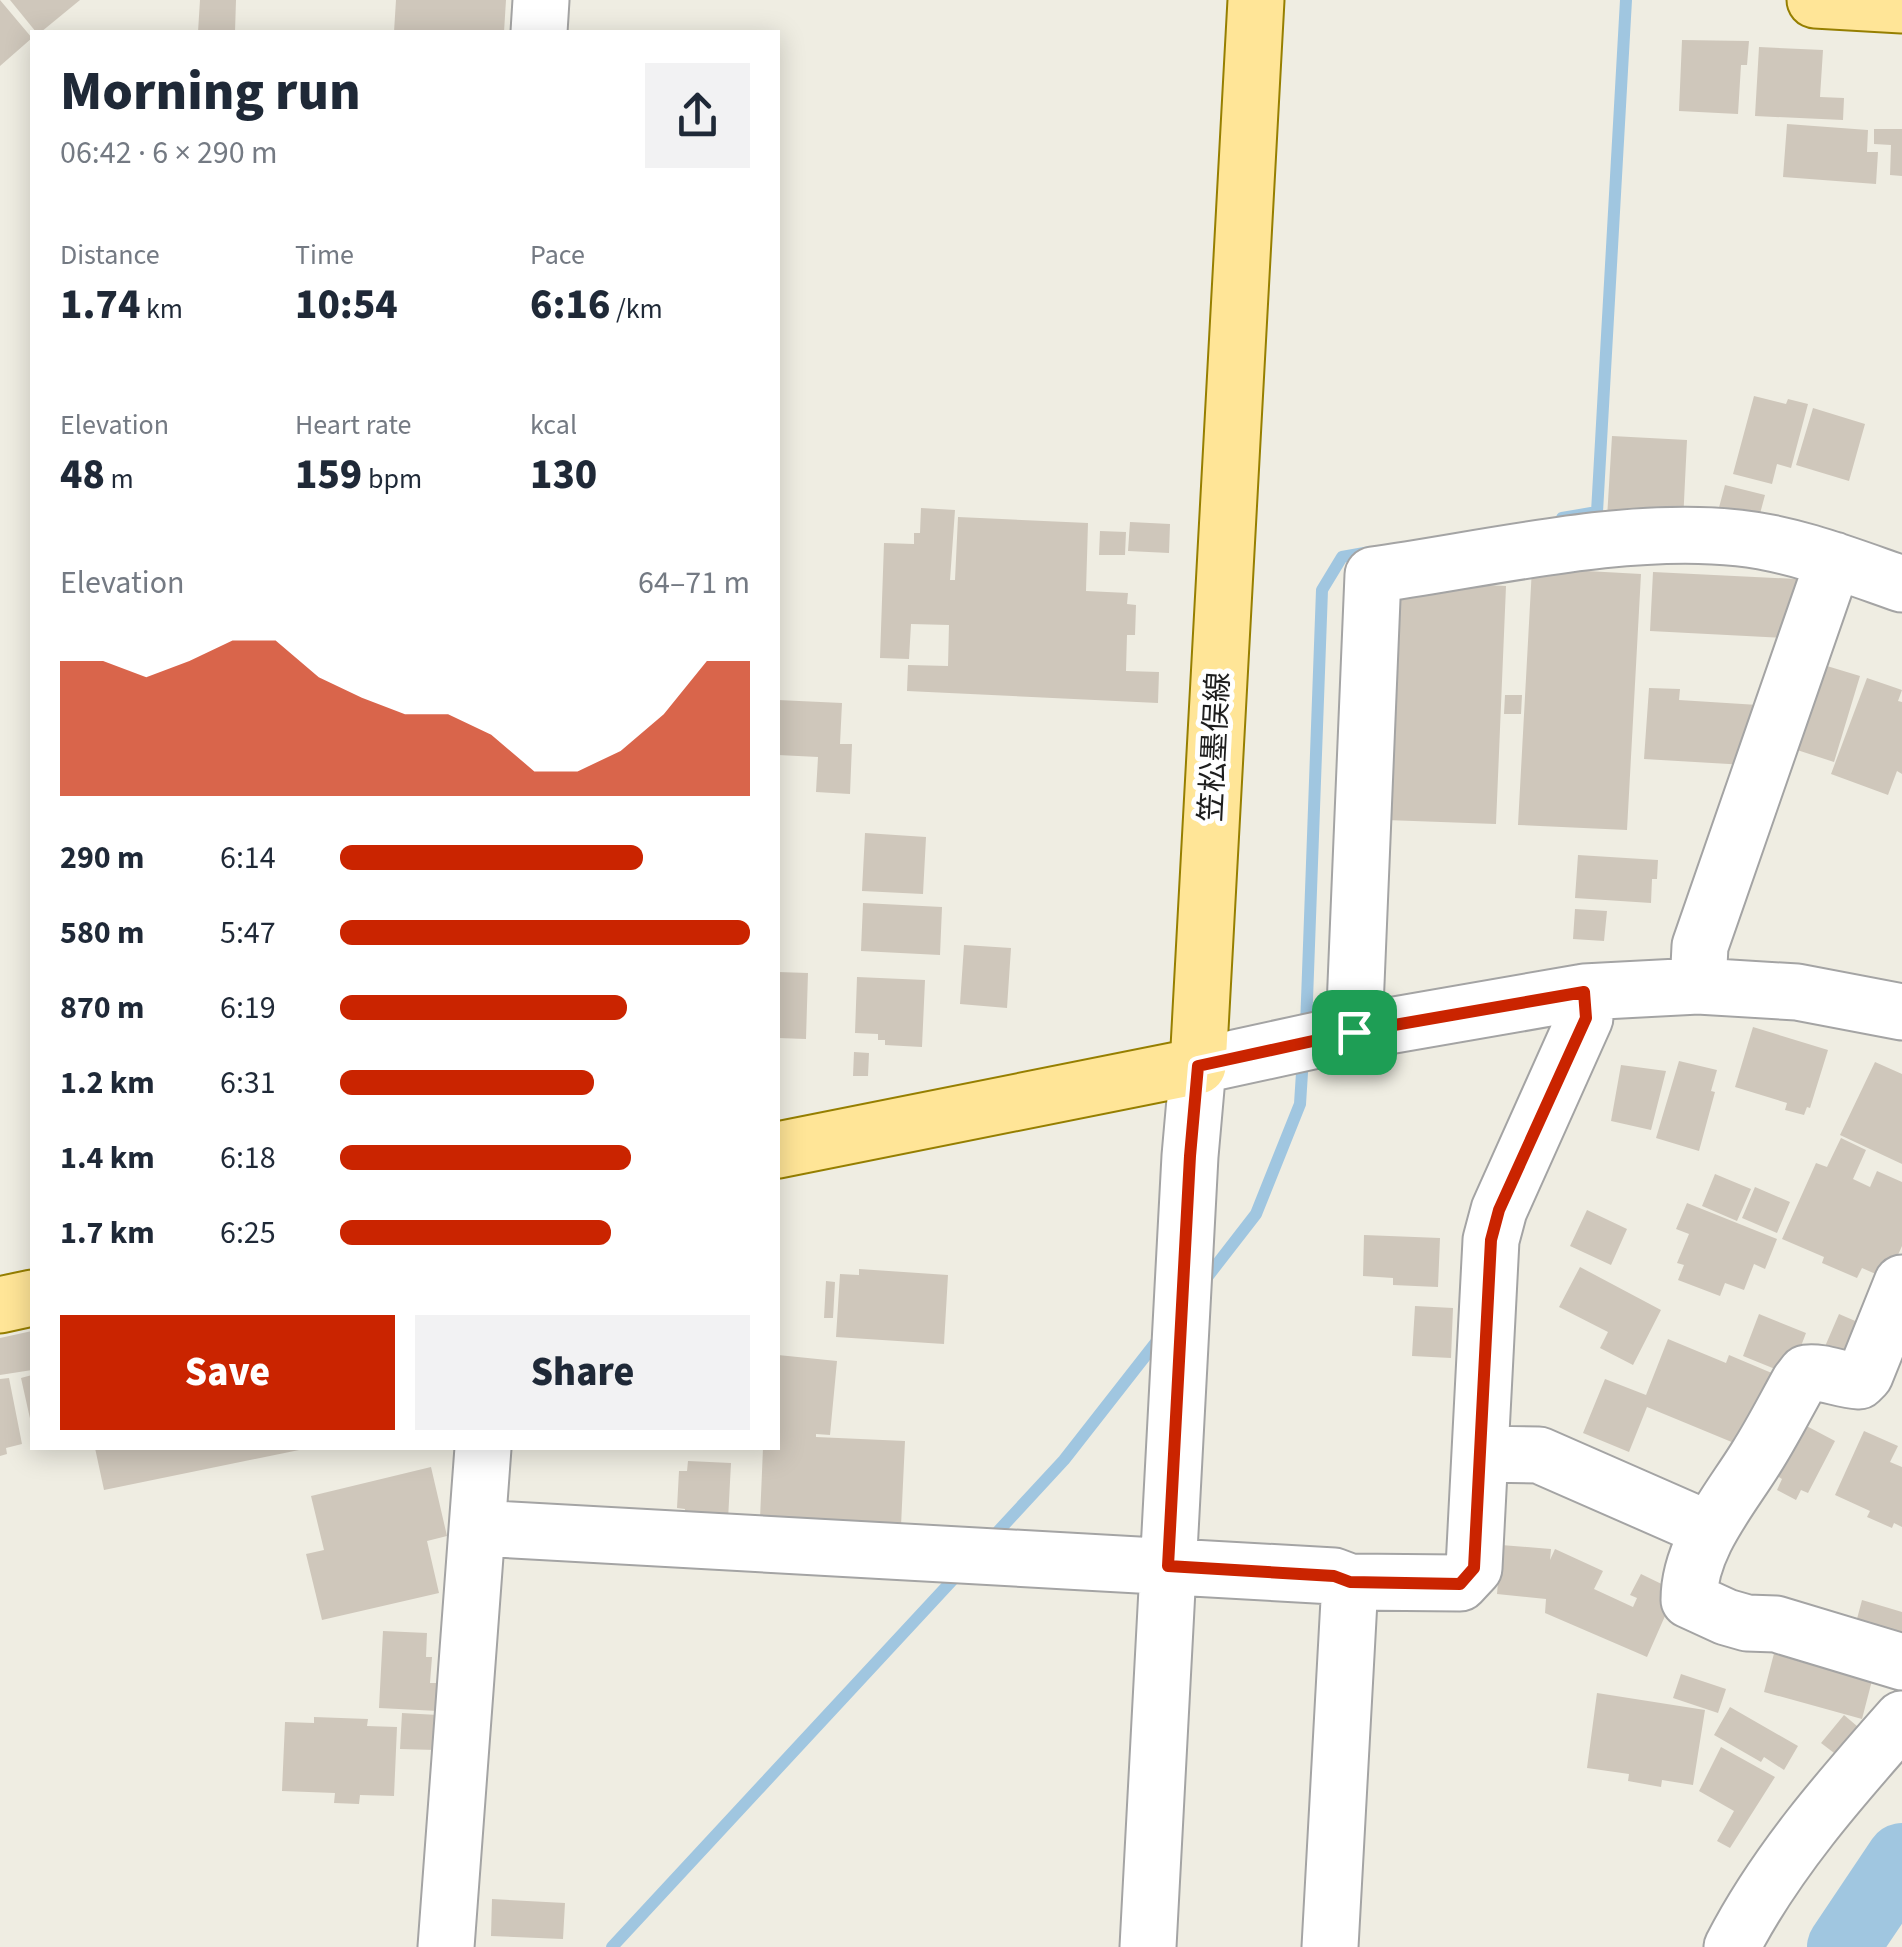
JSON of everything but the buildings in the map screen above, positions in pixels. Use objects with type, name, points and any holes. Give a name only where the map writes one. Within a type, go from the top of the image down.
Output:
[{"type":"main road","name":"笠松墨俣線","points":[[1198,1066],[1256,0]]},
{"type":"main road","points":[[1815,0],[1902,5]]},
{"type":"main road","points":[[780,1150],[1198,1066]]},
{"type":"main road","points":[[0,1304],[30,1298]]},
{"type":"street","points":[[539,30],[541,0]]},
{"type":"street","points":[[1354,1032],[1373,575],[1658,535],[1741,538],[1834,560],[1902,584]]},
{"type":"street","points":[[1698,986],[1700,946],[1834,560]]},
{"type":"street","points":[[1148,1947],[1188,1176],[1198,1066],[1354,1032],[1584,992],[1698,986],[1797,992],[1902,1012]]},
{"type":"street","points":[[478,1528],[1334,1576],[1350,1582],[1460,1584],[1474,1568],[1491,1240],[1499,1210],[1586,1018],[1584,992]]},
{"type":"street","points":[[1902,1283],[1865,1376],[1859,1381],[1816,1372],[1806,1374],[1710,1530],[1689,1586],[1689,1600],[1726,1618],[1776,1624],[1902,1662]]},
{"type":"street","points":[[446,1947],[483,1450]]},
{"type":"street","points":[[1480,1454],[1539,1455],[1710,1530]]},
{"type":"street","points":[[1330,1947],[1350,1582]]},
{"type":"street","points":[[1732,1947],[1778,1873],[1849,1778],[1902,1718]]},
{"type":"waterway","points":[[1562,518],[1597,512],[1626,0]]},
{"type":"waterway","points":[[1306,1027],[1322,590],[1342,557],[1370,552]]},
{"type":"waterway","points":[[1201,1285],[1256,1214],[1300,1104],[1303,1057]]},
{"type":"waterway","points":[[991,1539],[1064,1460],[1161,1336]]},
{"type":"waterway","points":[[612,1947],[960,1572]]},
{"type":"waterway","points":[[1843,1947],[1902,1859]]},
{"type":"route","points":[[1584,992],[1586,1018],[1499,1210],[1491,1240],[1474,1568],[1460,1584],[1350,1582],[1334,1576],[1168,1566],[1198,1066],[1354,1032],[1584,992]]}]
